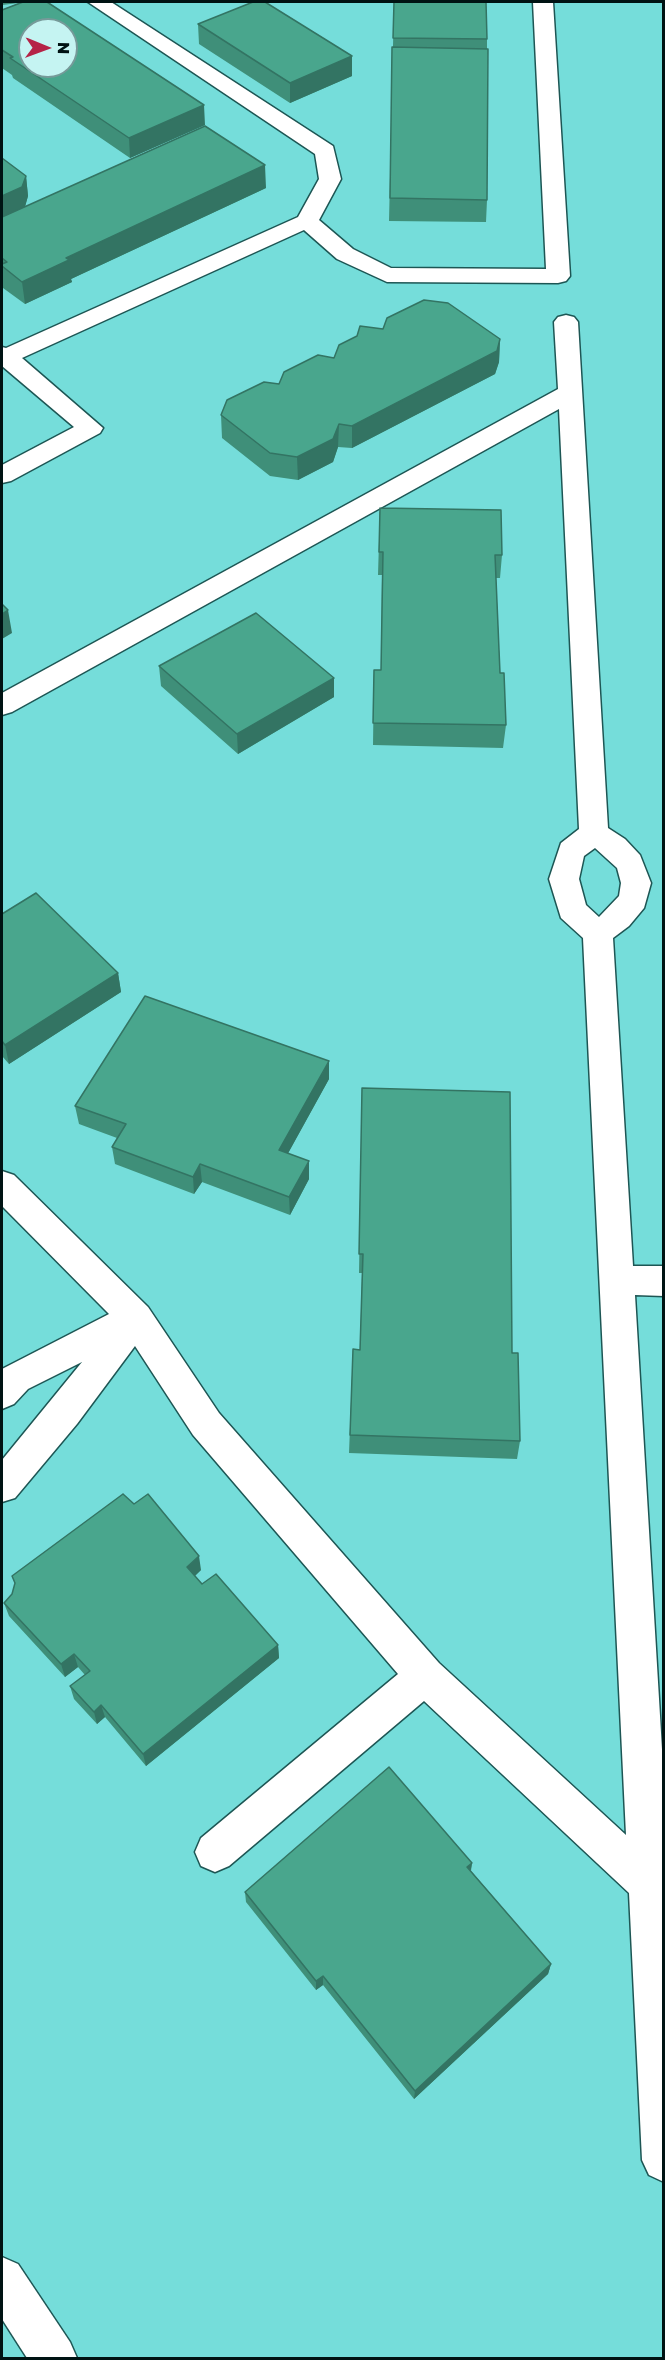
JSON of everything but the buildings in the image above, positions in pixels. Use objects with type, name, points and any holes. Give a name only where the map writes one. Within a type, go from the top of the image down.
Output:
[{"type":"main road","points":[[2,475],[91,428],[3,356],[308,221],[330,179],[325,151],[98,2]]},
{"type":"main road","points":[[308,221],[345,254],[387,275],[558,276],[543,2]]},
{"type":"main road","points":[[566,322],[594,833]]},
{"type":"main road","points":[[2,705],[569,393]]},
{"type":"main road","points":[[594,833],[571,851],[564,879],[572,910],[598,933],[655,1889],[663,2160]]},
{"type":"main road","points":[[594,833],[615,847],[630,863],[636,883],[633,900],[618,918],[598,933]]},
{"type":"main road","points":[[2,1185],[136,1318],[206,1424],[424,1676],[655,1889]]},
{"type":"main road","points":[[618,1280],[663,1281]]},
{"type":"main road","points":[[2,1393],[16,1378],[136,1318]]},
{"type":"main road","points":[[2,1486],[64,1413],[136,1318]]},
{"type":"main road","points":[[214,1852],[424,1676]]},
{"type":"main road","points":[[2,2280],[54,2358]]}]
